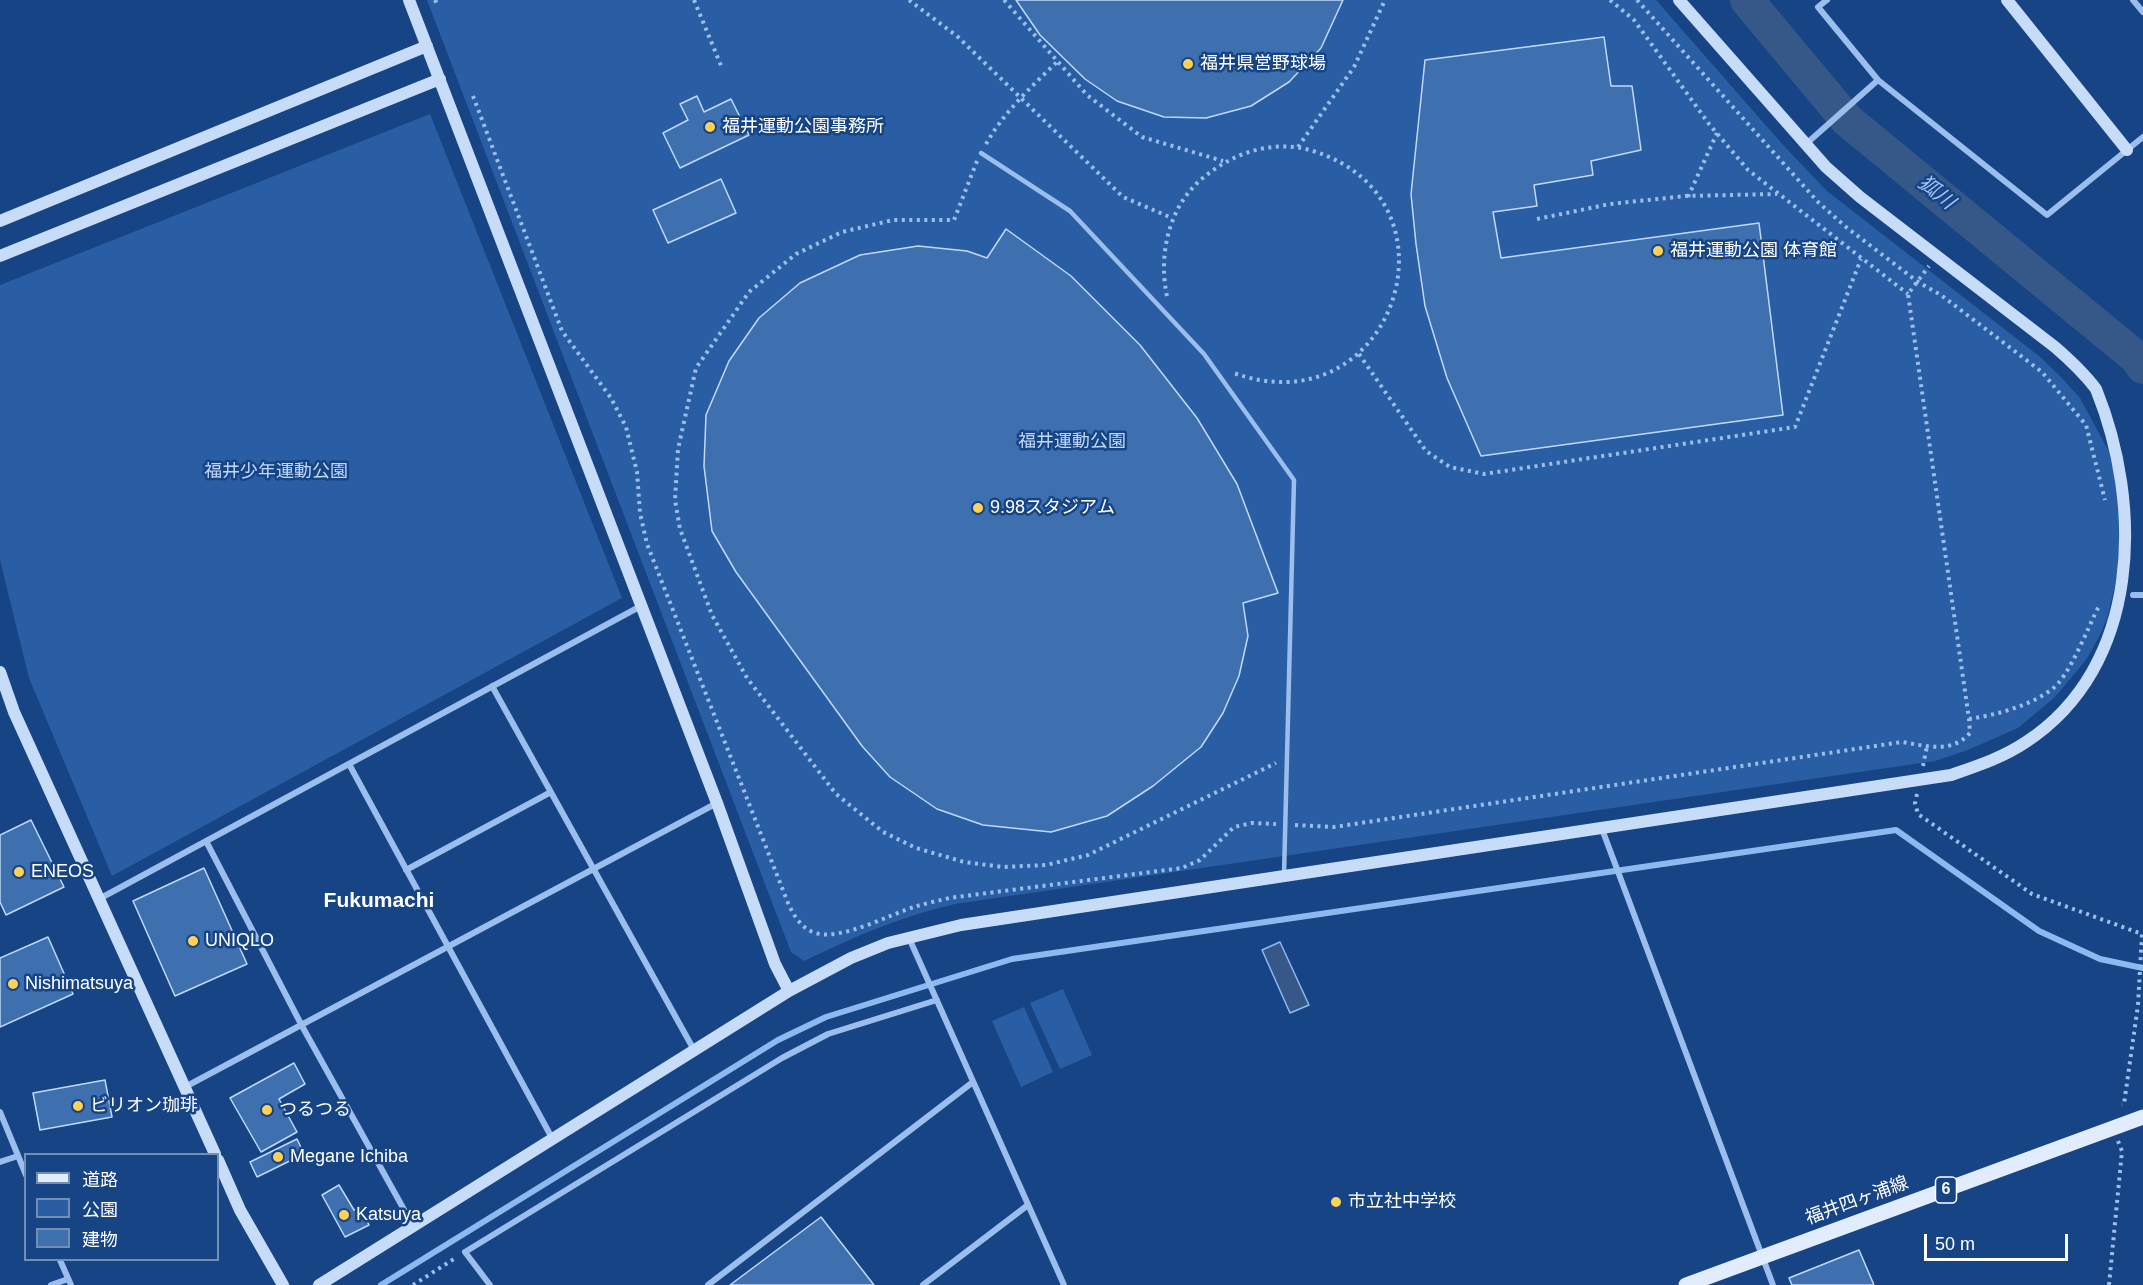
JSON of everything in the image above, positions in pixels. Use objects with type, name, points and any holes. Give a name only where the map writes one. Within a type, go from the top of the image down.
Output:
[{"type":"main road","name":"福井四ヶ浦線","points":[[1686,1285],[2136,1120]]},
{"type":"street","points":[[409,0],[717,803],[776,964],[789,991]]},
{"type":"street","points":[[1679,0],[1826,167],[1860,197],[2079,368],[2110,413],[2130,464]]},
{"type":"street","points":[[1827,0],[1818,7],[1878,80],[2047,215],[2143,137]]},
{"type":"street","points":[[2007,0],[2127,150]]},
{"type":"street","points":[[2133,0],[2143,12]]},
{"type":"street","points":[[0,221],[427,46]]},
{"type":"street","points":[[0,255],[440,79]]},
{"type":"street","points":[[1806,144],[1878,80]]},
{"type":"street","points":[[319,1285],[412,1224],[789,991],[851,958],[909,937],[961,925],[1951,775],[1989,762],[2026,742],[2076,699],[2100,669],[2137,591]]},
{"type":"street","points":[[99,899],[641,606]]},
{"type":"street","points":[[0,672],[14,711],[214,1153]]},
{"type":"street","points":[[492,686],[694,1050]]},
{"type":"street","points":[[349,764],[552,1137]]},
{"type":"street","points":[[405,870],[551,792]]},
{"type":"street","points":[[184,1087],[717,803]]},
{"type":"street","points":[[1602,829],[1773,1285]]},
{"type":"street","points":[[206,841],[302,1026],[412,1224]]},
{"type":"street","points":[[909,937],[1064,1285]]},
{"type":"street","points":[[490,1285],[465,1252],[782,1058],[828,1034],[936,998]]},
{"type":"street","points":[[708,1285],[973,1082]]},
{"type":"street","points":[[0,1113],[24,1170]]},
{"type":"street","points":[[0,1162],[18,1156]]},
{"type":"street","points":[[219,1162],[240,1210],[283,1285]]},
{"type":"street","points":[[923,1285],[1028,1205]]},
{"type":"street","points":[[51,1285],[69,1282],[60,1261]]},
{"type":"lane","points":[[981,153],[1070,211],[1204,354],[1294,480],[1284,875]]},
{"type":"path","points":[[694,0],[722,68]]},
{"type":"path","points":[[909,0],[958,37],[1123,196],[1172,218]]},
{"type":"path","points":[[1004,0],[1087,95],[1142,137],[1223,161]]},
{"type":"path","points":[[1298,147],[1354,67],[1385,0]]},
{"type":"path","points":[[473,96],[562,331],[611,398],[626,427],[637,472],[640,513],[647,544],[788,903],[796,919],[805,927],[815,933],[839,934],[918,906],[949,898],[1182,868],[1200,860],[1234,827],[1251,823],[1334,827],[1902,742],[1941,749],[1962,741],[1970,733],[1908,294],[1748,170],[1717,133],[1657,48],[1634,20],[1610,0]]},
{"type":"path","points":[[1637,0],[1818,202],[1846,227],[1918,282],[1941,295],[2042,372],[2072,404],[2089,432],[2107,508]]},
{"type":"path","points":[[1057,62],[1020,98],[995,128],[981,153],[954,220],[893,220],[842,232],[796,254],[749,292],[696,368],[678,449],[675,500],[680,529],[712,615],[747,678],[836,794],[883,832],[916,848],[964,862],[1003,867],[1046,865],[1088,855],[1288,758]]},
{"type":"path","points":[[1688,197],[1717,133]]},
{"type":"path","points":[[1170,303],[1163,256],[1172,218],[1193,186],[1223,161],[1260,148],[1298,147],[1335,158],[1367,181],[1389,213],[1400,250],[1398,288],[1384,325],[1359,354],[1330,372],[1298,381],[1265,382],[1233,372],[1204,354]]},
{"type":"path","points":[[1537,219],[1610,204],[1688,197],[1778,194]]},
{"type":"path","points":[[1908,294],[1937,256]]},
{"type":"path","points":[[1359,354],[1426,451],[1450,467],[1484,474],[1795,427],[1861,259]]},
{"type":"path","points":[[1969,719],[2006,713],[2052,690],[2064,676],[2103,599]]},
{"type":"path","points":[[1915,803],[1918,814],[1928,823],[2032,894],[2142,934],[2139,986],[2124,1104],[2115,1108]]},
{"type":"path","points":[[2109,1285],[2122,1150],[2113,1129]]},
{"type":"path","points":[[413,1285],[465,1252]]},
{"type":"green space","name":"福井運動公園","points":[[427,0],[1656,0],[1783,145],[1827,191],[2039,356],[2080,398],[2108,450],[2118,479],[2123,550],[2107,619],[2086,660],[2055,697],[2018,728],[1968,750],[1935,761],[955,904],[878,928],[804,961],[791,952]]},
{"type":"green space","name":"福井少年運動公園","points":[[430,114],[622,598],[112,876],[29,678],[0,560],[0,285]]},
{"type":"green space","points":[[1063,989],[1092,1055],[1060,1069],[1030,1003]]},
{"type":"green space","points":[[1024,1007],[1053,1072],[1021,1087],[992,1021]]},
{"type":"shaded area","points":[[1280,942],[1309,1005],[1290,1013],[1262,950]]},
{"type":"building","name":"福井県営野球場","points":[[1016,0],[1343,0],[1321,48],[1289,82],[1251,106],[1206,118],[1164,117],[1117,101],[1085,79],[1040,35]]},
{"type":"building","name":"福井運動公園 体育館","points":[[1604,37],[1611,86],[1632,86],[1641,150],[1591,161],[1593,175],[1534,185],[1537,206],[1493,212],[1501,258],[1759,223],[1783,415],[1481,456],[1447,378],[1425,306],[1416,244],[1411,194],[1425,60]]},
{"type":"building","name":"福井運動公園事務所","points":[[697,96],[704,112],[731,99],[749,135],[680,168],[663,133],[688,120],[680,104]]},
{"type":"building","points":[[721,179],[736,213],[668,243],[653,210]]},
{"type":"building","name":"9.98スタジアム","points":[[1006,229],[1071,276],[1140,345],[1197,418],[1237,484],[1278,593],[1243,603],[1248,636],[1239,676],[1223,713],[1201,747],[1153,786],[1107,816],[1051,832],[983,825],[937,809],[890,777],[862,746],[736,572],[712,531],[704,466],[706,415],[729,361],[759,318],[800,283],[860,255],[918,246],[967,251],[987,258]]},
{"type":"building","points":[[31,820],[64,887],[6,915],[0,902],[0,835]]},
{"type":"building","points":[[204,868],[247,964],[175,996],[133,901]]},
{"type":"building","points":[[48,937],[73,994],[0,1027],[0,958]]},
{"type":"building","points":[[294,1063],[305,1084],[279,1099],[297,1132],[261,1152],[230,1098]]},
{"type":"building","points":[[105,1080],[112,1117],[40,1130],[33,1093]]},
{"type":"building","points":[[297,1139],[304,1154],[257,1177],[250,1162]]},
{"type":"building","points":[[339,1185],[354,1210],[361,1207],[369,1225],[345,1237],[322,1195]]},
{"type":"building","points":[[821,1217],[874,1285],[730,1285]]},
{"type":"building","points":[[1859,1250],[1874,1285],[1792,1285],[1789,1278]]},
{"type":"waterway","name":"狐川","points":[[1747,0],[1847,120],[2137,358],[2143,367]]},
{"type":"waterway","points":[[381,1285],[778,1040],[826,1017],[1012,959],[1896,830],[2039,931],[2100,959],[2143,968]]},
{"type":"place","name":"福井県営野球場","points":[[1188,64]]},
{"type":"place","name":"福井運動公園事務所","points":[[710,127]]},
{"type":"place","name":"福井運動公園 体育館","points":[[1658,251]]},
{"type":"place","name":"9.98スタジアム","points":[[978,508]]},
{"type":"place","name":"ENEOS","points":[[19,872]]},
{"type":"place","name":"UNIQLO","points":[[193,941]]},
{"type":"place","name":"Nishimatsuya","points":[[13,984]]},
{"type":"place","name":"ビリオン珈琲","points":[[78,1106]]},
{"type":"place","name":"つるつる","points":[[267,1110]]},
{"type":"place","name":"Megane Ichiba","points":[[278,1157]]},
{"type":"place","name":"市立社中学校","points":[[1336,1202]]},
{"type":"place","name":"Katsuya","points":[[344,1215]]},
{"type":"district","name":"Fukumachi","points":[[379,901]]}]
